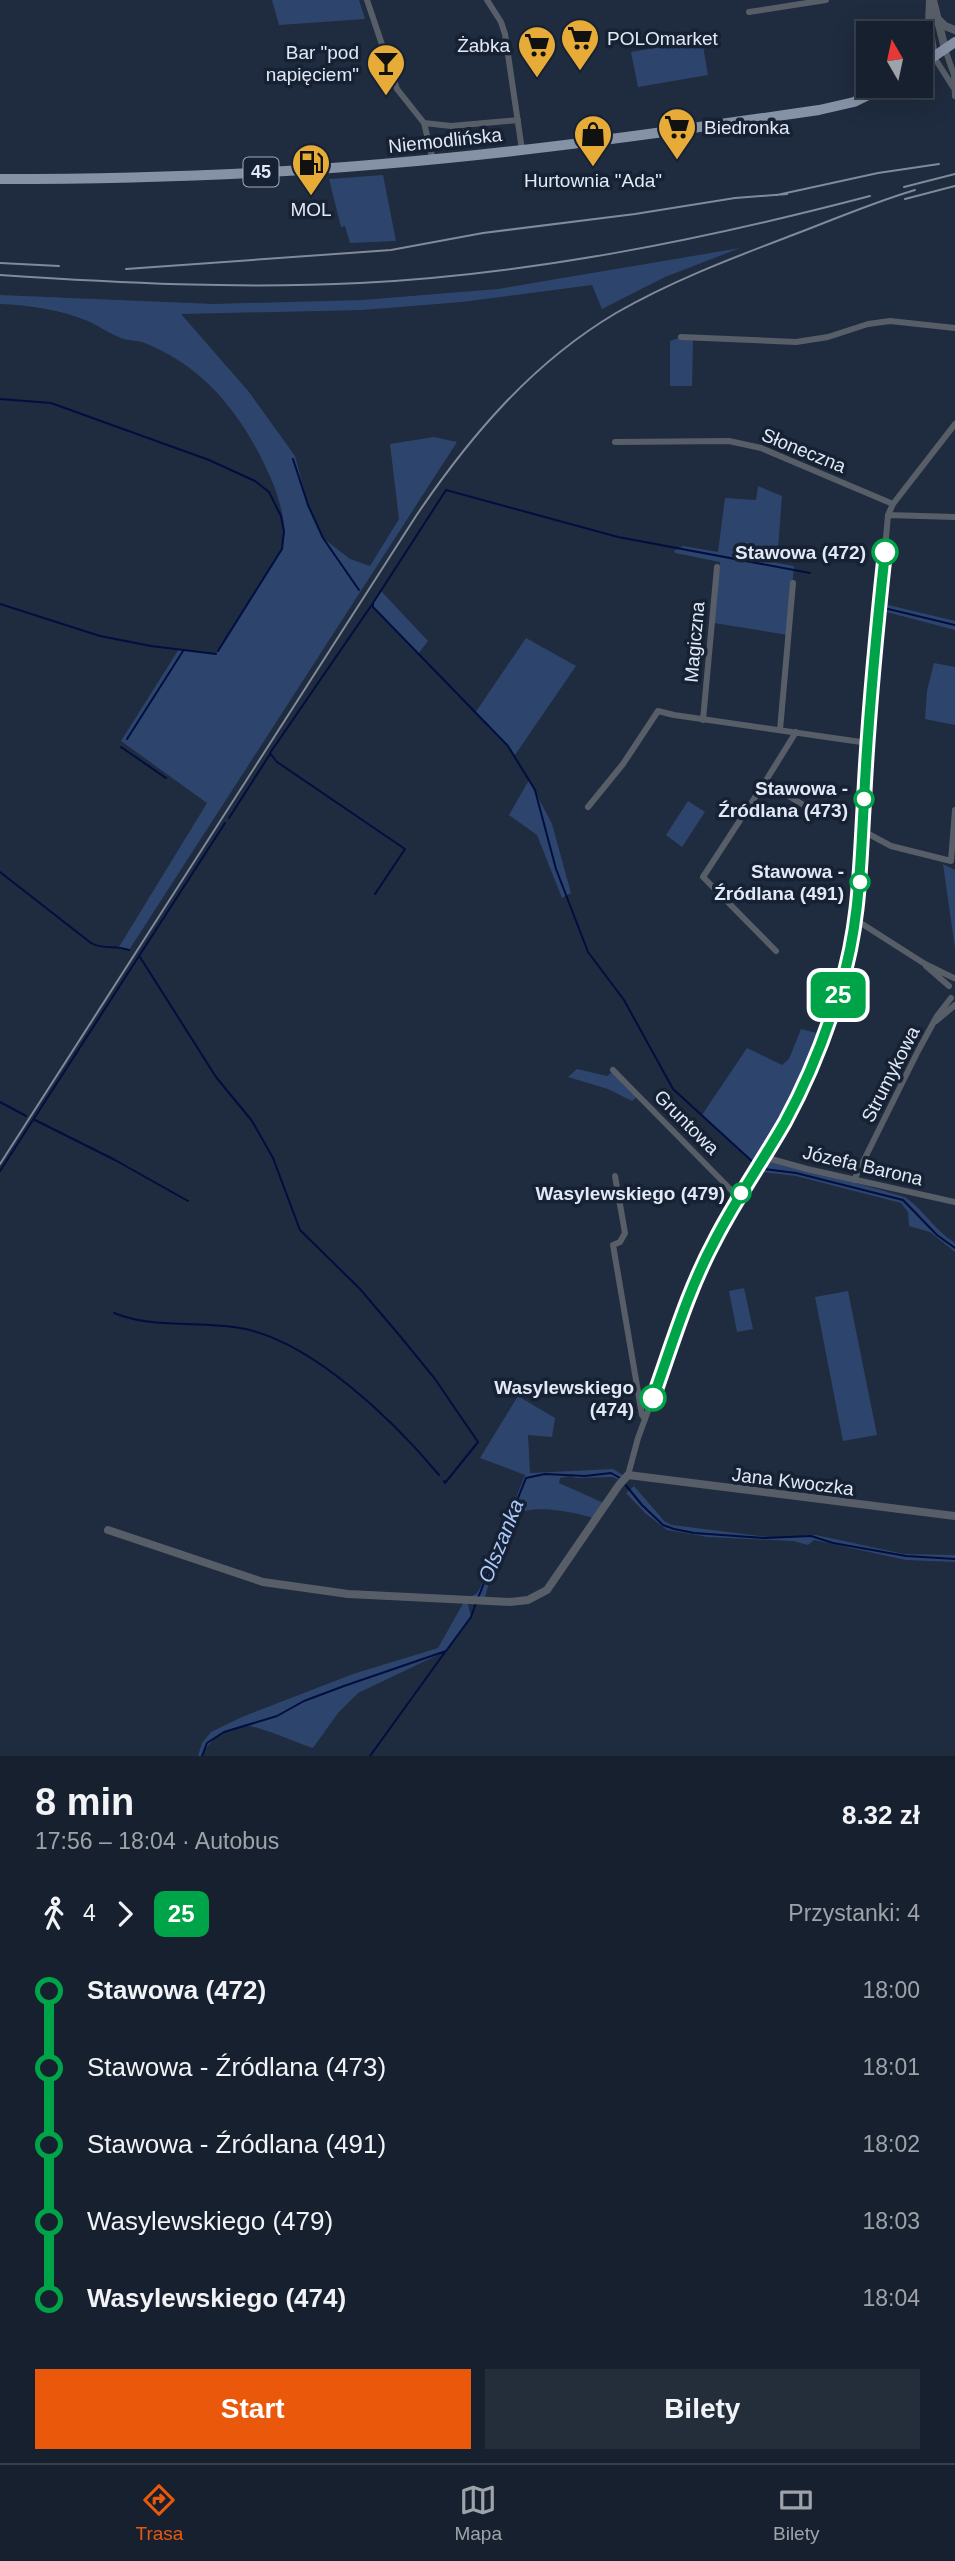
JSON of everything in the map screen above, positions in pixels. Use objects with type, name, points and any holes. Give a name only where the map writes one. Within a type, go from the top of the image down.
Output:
[{"type":"main road","points":[[934,57],[955,42]]},
{"type":"main road","name":"Niemodlińska","points":[[0,179],[202,175],[433,160],[819,110],[862,98]]},
{"type":"street","points":[[367,0],[397,89],[424,123],[433,160]]},
{"type":"street","points":[[488,0],[505,34],[522,150]]},
{"type":"street","points":[[749,12],[826,0]]},
{"type":"street","points":[[931,0],[954,75],[954,92]]},
{"type":"street","points":[[931,0],[929,24],[934,57],[954,92]]},
{"type":"street","points":[[938,19],[955,30]]},
{"type":"street","points":[[424,123],[452,126],[519,120]]},
{"type":"street","points":[[681,337],[796,342],[890,321],[955,328]]},
{"type":"street","points":[[108,1530],[263,1582],[348,1594],[510,1602],[528,1600],[547,1590],[627,1477],[638,1438],[702,1265],[803,1086],[820,1048],[842,982],[856,920],[867,743],[888,515],[893,504],[955,424]]},
{"type":"street","name":"Słoneczna","points":[[615,442],[729,441],[761,448],[893,504]]},
{"type":"street","points":[[888,515],[955,517]]},
{"type":"street","name":"Magiczna","points":[[703,720],[717,567]]},
{"type":"street","points":[[780,730],[793,583]]},
{"type":"street","points":[[588,807],[623,764],[658,711],[867,743]]},
{"type":"street","points":[[776,951],[703,877],[796,732]]},
{"type":"street","points":[[765,782],[822,816]]},
{"type":"street","points":[[863,831],[891,846],[951,861],[955,810]]},
{"type":"street","points":[[856,920],[925,964],[955,977],[949,986]]},
{"type":"street","points":[[925,964],[949,986],[954,1002]]},
{"type":"street","name":"Strumykowa","points":[[854,1180],[937,1016],[954,1002]]},
{"type":"street","name":"Gruntowa","points":[[613,1070],[738,1197]]},
{"type":"street","name":"Józefa Barona","points":[[764,1157],[955,1202]]},
{"type":"street","points":[[615,1176],[625,1233],[621,1242],[613,1245],[642,1415],[645,1419]]},
{"type":"street","name":"Jana Kwoczka","points":[[627,1477],[955,1516]]},
{"type":"shaded area","points":[[272,0],[359,0],[365,19],[279,25]]},
{"type":"shaded area","points":[[702,40],[708,75],[638,87],[631,52]]},
{"type":"shaded area","points":[[383,175],[396,241],[350,243],[345,226],[341,227],[329,179]]},
{"type":"shaded area","points":[[740,248],[665,277],[602,309],[592,285],[462,302],[362,310],[181,314],[249,392],[295,456],[308,505],[323,538],[350,559],[370,566],[399,519],[390,444],[434,437],[457,442],[129,950],[119,947],[207,803],[121,741],[179,649],[216,654],[282,549],[283,520],[268,472],[246,430],[233,411],[202,378],[164,352],[142,342],[126,340],[67,314],[0,304],[0,295],[214,304],[362,300],[498,289]]},
{"type":"shaded area","points":[[693,337],[692,386],[670,386],[670,341]]},
{"type":"shaded area","points":[[758,486],[782,496],[777,563],[794,566],[788,635],[714,623],[720,562],[674,551],[683,546],[718,552],[725,498],[756,500]]},
{"type":"shaded area","points":[[381,591],[428,641],[418,654],[371,606]]},
{"type":"shaded area","points":[[880,603],[955,621],[955,630],[879,610]]},
{"type":"shaded area","points":[[526,638],[576,666],[515,755],[475,713]]},
{"type":"shaded area","points":[[934,663],[955,667],[955,725],[925,719],[927,691]]},
{"type":"shaded area","points":[[529,780],[552,824],[571,893],[562,898],[537,835],[509,815]]},
{"type":"shaded area","points":[[688,801],[705,812],[682,847],[666,835]]},
{"type":"shaded area","points":[[943,864],[955,870],[955,948]]},
{"type":"shaded area","points":[[801,1029],[824,1035],[765,1157],[905,1197],[941,1233],[955,1243],[955,1252],[930,1232],[909,1226],[908,1212],[901,1203],[796,1176],[761,1172],[764,1157],[754,1163],[702,1115],[747,1048],[782,1065],[789,1059]]},
{"type":"shaded area","points":[[577,1069],[607,1076],[614,1071],[639,1095],[632,1101],[608,1089],[568,1077]]},
{"type":"shaded area","points":[[744,1288],[753,1329],[737,1332],[729,1291]]},
{"type":"shaded area","points":[[848,1291],[877,1435],[843,1441],[815,1297]]},
{"type":"shaded area","points":[[518,1396],[555,1418],[552,1437],[528,1435],[530,1473],[613,1469],[623,1475],[619,1480],[613,1477],[560,1478],[559,1483],[606,1504],[596,1519],[544,1509],[524,1511],[517,1515],[502,1542],[484,1601],[467,1600],[471,1617],[446,1651],[358,1693],[338,1713],[313,1748],[245,1726],[219,1735],[209,1744],[202,1756],[198,1756],[202,1743],[211,1732],[242,1717],[353,1674],[438,1648],[465,1600],[477,1593],[481,1586],[525,1475],[480,1458]]},
{"type":"shaded area","points":[[634,1486],[665,1522],[672,1525],[775,1538],[816,1535],[904,1554],[955,1555],[955,1562],[906,1560],[814,1540],[808,1545],[793,1541],[708,1537],[667,1530],[645,1513],[626,1493]]},
{"type":"waterway","points":[[0,399],[51,403],[209,460],[255,481],[269,492],[281,516],[284,531],[282,549],[218,651]]},
{"type":"waterway","points":[[293,459],[308,505],[323,538],[359,590]]},
{"type":"waterway","points":[[810,573],[618,537],[446,490],[373,603],[373,607],[508,746],[535,790],[556,869],[588,952],[624,1000],[673,1089],[764,1169],[796,1173],[903,1200],[937,1235],[955,1248]]},
{"type":"waterway","points":[[373,603],[270,753],[277,762],[405,849],[375,894]]},
{"type":"waterway","points":[[0,604],[100,636],[216,654]]},
{"type":"waterway","points":[[884,608],[955,625]]},
{"type":"waterway","points":[[127,739],[183,651]]},
{"type":"waterway","points":[[121,747],[166,778]]},
{"type":"waterway","points":[[229,818],[270,754]]},
{"type":"waterway","points":[[0,1171],[225,823]]},
{"type":"waterway","points":[[0,872],[91,943],[129,950]]},
{"type":"waterway","points":[[140,957],[216,1077],[252,1121],[273,1158],[300,1230],[360,1289],[400,1336],[435,1379],[478,1442],[445,1483],[444,1481]]},
{"type":"waterway","points":[[0,1102],[26,1116]]},
{"type":"waterway","points":[[35,1120],[188,1201]]},
{"type":"waterway","points":[[114,1313],[160,1323],[240,1328],[295,1348],[375,1408],[439,1475]]},
{"type":"waterway","name":"Olszanka","points":[[478,1598],[526,1478],[545,1474],[585,1476],[611,1473],[620,1478]]},
{"type":"waterway","name":"Olszanka","points":[[624,1483],[663,1525],[674,1529],[765,1538],[811,1536],[833,1543],[906,1556],[955,1559]]},
{"type":"waterway","name":"Olszanka","points":[[202,1756],[207,1743],[224,1732],[277,1716],[304,1701],[446,1651],[471,1617],[476,1603]]},
{"type":"waterway","points":[[370,1756],[445,1652]]},
{"type":"railway","points":[[777,195],[878,173],[939,164]]},
{"type":"railway","points":[[904,187],[955,174]]},
{"type":"railway","points":[[905,199],[955,186]]},
{"type":"railway","points":[[0,1164],[416,516],[458,458],[505,403],[557,355],[586,333],[636,302],[720,263],[915,190]]},
{"type":"railway","points":[[126,269],[391,250],[483,233],[735,198],[787,194]]},
{"type":"railway","points":[[0,275],[225,285],[315,285],[425,278],[489,272],[617,253],[744,227],[870,196]]},
{"type":"railway","points":[[0,263],[59,266]]},
{"type":"bus line","name":"25","points":[[653,1398],[702,1265],[738,1197],[786,1121],[820,1048],[842,982],[858,909],[867,743],[885,552]]},
{"type":"place","name":"POLOmarket","points":[[580,72]]},
{"type":"place","name":"Żabka","points":[[537,79]]},
{"type":"place","name":"Bar \"pod napięciem\"","points":[[386,97]]},
{"type":"place","name":"Biedronka","points":[[677,161]]},
{"type":"place","name":"Hurtownia \"Ada\"","points":[[593,168]]},
{"type":"place","name":"MOL","points":[[311,197]]},
{"type":"place","name":"Stawowa (472)","points":[[885,552]]},
{"type":"place","name":"Stawowa - Źródlana (473)","points":[[864,799]]},
{"type":"place","name":"Stawowa - Źródlana (491)","points":[[860,882]]},
{"type":"place","name":"Wasylewskiego (479)","points":[[741,1193]]},
{"type":"place","name":"Wasylewskiego (474)","points":[[653,1398]]}]
